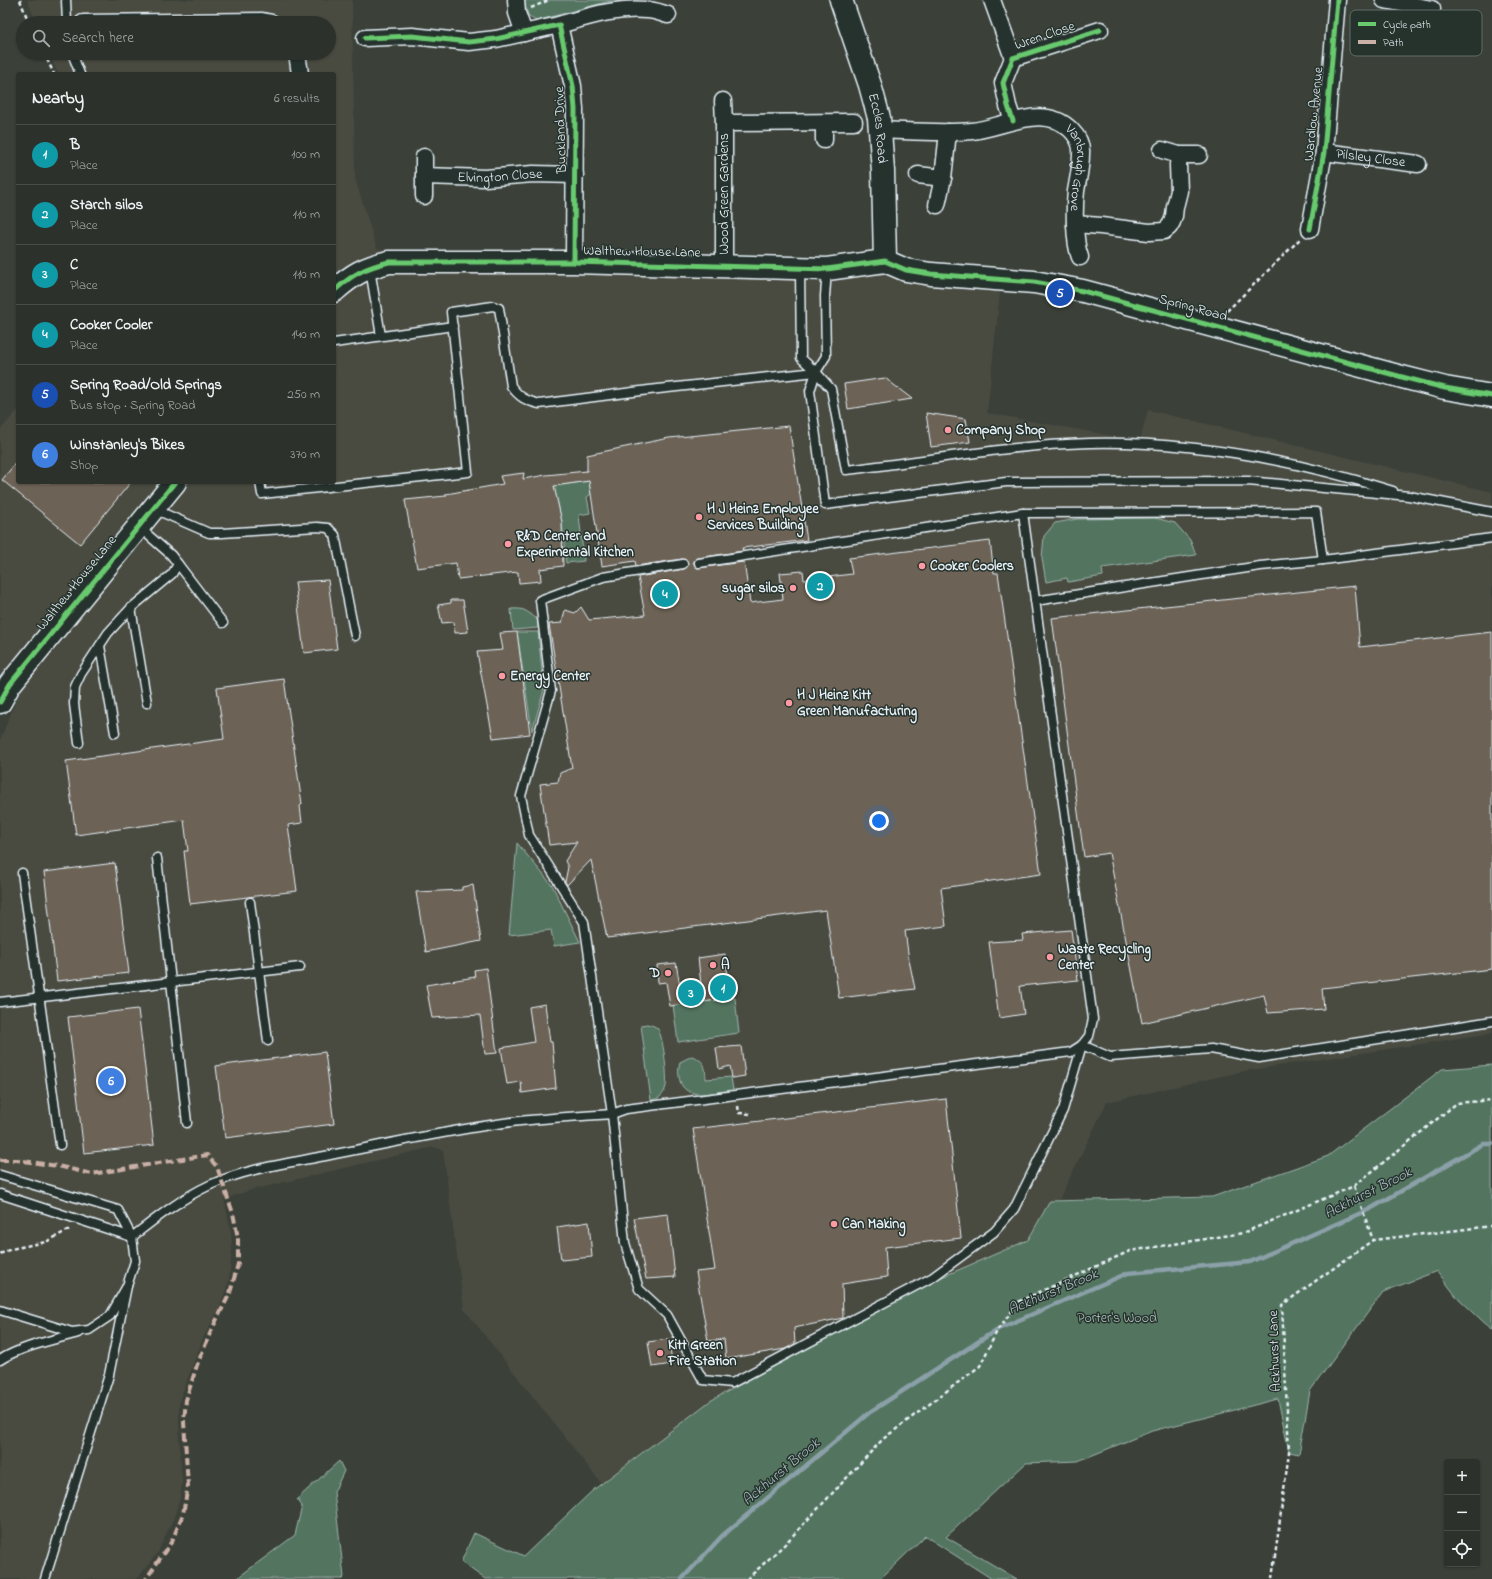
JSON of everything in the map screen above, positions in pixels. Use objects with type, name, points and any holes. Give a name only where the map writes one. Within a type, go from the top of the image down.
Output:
[{"type":"street","name":"Eccles Road","points":[[841,0],[870,85],[881,130],[885,261]]},
{"type":"street","points":[[992,0],[1013,58]]},
{"type":"street","name":"Wardlow Avenue","points":[[1310,229],[1324,152],[1337,0]]},
{"type":"street","points":[[1384,0],[1432,9]]},
{"type":"street","points":[[365,38],[412,36],[468,42],[496,39],[559,25],[594,15],[648,5],[668,15]]},
{"type":"street","points":[[516,6],[524,33]]},
{"type":"street","name":"Buckland Drive","points":[[559,25],[574,86],[574,262]]},
{"type":"street","name":"Wren Close","points":[[1013,121],[1003,83],[1013,58],[1100,30]]},
{"type":"street","points":[[299,60],[300,72]]},
{"type":"street","name":"Wood Green Gardens","points":[[723,101],[724,266]]},
{"type":"street","name":"Vanbrugh Grove","points":[[881,130],[948,132],[974,131],[1031,117],[1051,119],[1068,127],[1079,139],[1081,155],[1076,192],[1075,224],[1077,250],[1080,257]]},
{"type":"street","name":"Wood Green Gardens","points":[[724,122],[854,122]]},
{"type":"street","points":[[824,123],[824,140]]},
{"type":"street","points":[[937,205],[948,132]]},
{"type":"street","points":[[1162,150],[1179,155],[1200,155]]},
{"type":"street","name":"Pilsley Close","points":[[1324,152],[1418,164]]},
{"type":"street","points":[[1075,224],[1149,232],[1164,231],[1172,222],[1174,216],[1174,206],[1179,191],[1179,155]]},
{"type":"street","points":[[424,157],[424,196]]},
{"type":"street","name":"Elvington Close","points":[[424,176],[485,178],[533,174],[575,175]]},
{"type":"street","points":[[918,175],[942,178]]},
{"type":"street","name":"Walthew House Lane","points":[[336,289],[370,266],[389,262],[574,262],[827,269],[885,261]]},
{"type":"street","name":"Spring Road","points":[[885,261],[906,270],[931,274],[996,278],[1041,283],[1083,291],[1402,377],[1446,388],[1492,396]]},
{"type":"street","name":"Walthew House Lane","points":[[5,689],[173,484]]},
{"type":"lane","points":[[66,0],[67,16]]},
{"type":"lane","points":[[75,60],[79,72]]},
{"type":"lane","points":[[370,266],[380,336]]},
{"type":"lane","points":[[800,268],[801,358],[831,389],[846,470],[998,450],[1090,443],[1179,446],[1258,457],[1348,477],[1409,496]]},
{"type":"lane","points":[[827,269],[825,296],[826,356],[816,372],[810,391],[825,505],[1006,482],[1248,481],[1409,496],[1492,512]]},
{"type":"lane","points":[[260,484],[262,494],[468,472],[451,312],[493,306],[498,308],[511,386],[518,396],[539,404],[649,390],[816,372]]},
{"type":"lane","points":[[336,343],[453,326]]},
{"type":"lane","points":[[153,509],[209,533],[317,527],[328,528],[335,535],[355,636]]},
{"type":"lane","points":[[699,562],[1023,513],[1316,512],[1323,560]]},
{"type":"lane","points":[[132,1237],[183,1200],[209,1186],[229,1177],[258,1170],[387,1144],[498,1124],[612,1114],[626,1109],[1071,1052],[1082,1045],[1090,1036],[1093,1019],[1023,513]]},
{"type":"lane","points":[[138,526],[171,555],[223,623]]},
{"type":"lane","points":[[1035,601],[1260,566],[1323,560],[1492,538]]},
{"type":"lane","points":[[80,743],[74,704],[75,687],[81,674],[108,633],[131,608],[172,574],[178,564]]},
{"type":"lane","points":[[683,564],[603,577],[540,600],[550,691],[521,796],[529,835],[584,922],[612,1114],[625,1243],[639,1289],[666,1315],[703,1380],[732,1383],[933,1276],[994,1232],[1014,1209],[1063,1110],[1082,1045]]},
{"type":"lane","points":[[131,608],[147,703]]},
{"type":"lane","points":[[100,646],[115,733]]},
{"type":"lane","points":[[157,858],[187,1123]]},
{"type":"lane","points":[[22,873],[60,1145]]},
{"type":"lane","points":[[250,902],[268,1041]]},
{"type":"lane","points":[[0,1002],[300,967]]},
{"type":"lane","points":[[1082,1045],[1110,1057],[1211,1049],[1259,1058],[1492,1022]]},
{"type":"lane","points":[[0,1175],[118,1210],[132,1237],[135,1260],[127,1286],[109,1375],[45,1579]]},
{"type":"lane","points":[[0,1194],[132,1237]]},
{"type":"lane","points":[[0,1360],[6,1356],[38,1344],[89,1330],[110,1316],[127,1286]]},
{"type":"lane","points":[[0,1310],[72,1332],[89,1330]]},
{"type":"path","points":[[20,0],[26,16]]},
{"type":"path","points":[[516,6],[539,6],[549,0]]},
{"type":"path","points":[[47,60],[53,72]]},
{"type":"path","points":[[1213,325],[1310,229]]},
{"type":"path","points":[[747,1579],[784,1545],[884,1440],[980,1366],[998,1329],[1020,1301],[1130,1251],[1242,1233],[1354,1186],[1457,1103],[1492,1100]]},
{"type":"path","points":[[738,1106],[739,1113],[750,1114]]},
{"type":"path","points":[[1354,1186],[1373,1240]]},
{"type":"path","points":[[0,1254],[11,1249],[46,1242],[71,1228],[77,1219]]},
{"type":"shaded area","points":[[27,0],[352,0],[355,179],[377,249],[1002,273],[987,413],[1140,441],[1148,410],[1492,492],[1492,1033],[1244,1071],[1107,1102],[1036,1246],[608,1492],[464,1309],[443,1150],[433,1147],[251,1190],[224,1199],[231,1232],[232,1249],[229,1280],[219,1309],[203,1338],[179,1401],[179,1436],[182,1481],[180,1498],[174,1517],[158,1552],[137,1579],[0,1579],[0,740],[19,694],[0,673],[0,430],[16,412],[16,484],[336,484],[336,72],[57,72],[52,60],[336,60],[336,16],[34,16]]},
{"type":"green space","points":[[524,0],[621,0],[606,2],[536,21],[529,17]]},
{"type":"green space","points":[[589,481],[591,494],[587,497],[590,513],[579,515],[584,561],[566,563],[562,522],[554,486]]},
{"type":"green space","points":[[1155,518],[1175,523],[1190,540],[1196,555],[1102,568],[1103,576],[1068,582],[1067,578],[1046,582],[1042,558],[1044,536],[1055,523],[1077,519]]},
{"type":"green space","points":[[511,609],[519,609],[528,612],[537,619],[538,628],[513,630]]},
{"type":"green space","points":[[517,632],[538,632],[544,690],[532,731]]},
{"type":"green space","points":[[517,843],[552,885],[580,942],[554,946],[551,930],[509,935]]},
{"type":"green space","points":[[735,998],[739,1033],[678,1042],[673,1005]]},
{"type":"green space","points":[[648,1024],[656,1027],[659,1032],[663,1046],[666,1074],[666,1086],[664,1092],[659,1098],[651,1100],[641,1025]]},
{"type":"green space","points":[[692,1056],[700,1060],[704,1065],[706,1079],[731,1077],[733,1090],[703,1094],[689,1091],[683,1087],[679,1076],[680,1062]]},
{"type":"green space","name":"Porter's Wood","points":[[1492,1065],[1492,1330],[1456,1296],[1437,1271],[1383,1292],[1310,1391],[1299,1454],[1289,1452],[1278,1399],[1152,1431],[1078,1461],[1026,1463],[946,1537],[1017,1579],[992,1579],[925,1536],[880,1579],[485,1579],[461,1562],[474,1533],[524,1556],[592,1491],[710,1401],[928,1283],[1028,1240],[1050,1201],[1212,1197],[1328,1156],[1442,1069]]},
{"type":"green space","points":[[339,1461],[344,1471],[334,1492],[344,1577],[342,1579],[236,1579],[295,1535],[302,1506],[297,1499]]},
{"type":"building","points":[[885,378],[912,399],[848,409],[844,384]]},
{"type":"building","name":"Company Shop","points":[[926,413],[966,419],[970,442],[931,447]]},
{"type":"building","name":"H J Heinz Kitt Green Manufacturing","points":[[789,426],[807,540],[742,548],[743,551],[698,558],[694,561],[697,568],[744,562],[750,603],[783,599],[780,573],[803,571],[804,580],[852,574],[849,558],[990,541],[994,573],[998,573],[1041,874],[941,888],[946,926],[905,931],[915,989],[839,998],[826,910],[607,938],[591,860],[567,885],[565,882],[568,867],[565,861],[577,842],[549,845],[540,784],[558,782],[560,773],[572,768],[549,624],[562,623],[565,610],[575,613],[581,607],[589,620],[645,615],[638,577],[684,569],[688,566],[687,560],[682,559],[636,566],[635,561],[602,566],[589,481],[554,486],[562,522],[563,566],[540,569],[541,581],[519,583],[518,572],[458,579],[456,563],[417,568],[405,500],[446,496],[446,494],[503,484],[500,476],[524,473],[523,479],[587,471],[587,455],[669,438]]},
{"type":"building","points":[[16,462],[16,484],[129,484],[80,544],[2,480]]},
{"type":"building","points":[[328,580],[337,649],[304,653],[295,582]]},
{"type":"building","points":[[1355,586],[1360,647],[1492,632],[1492,969],[1322,988],[1324,1009],[1268,1013],[1264,995],[1142,1023],[1109,853],[1084,857],[1052,618]]},
{"type":"building","points":[[451,600],[463,600],[468,632],[455,633],[454,622],[442,623],[438,605],[451,603]]},
{"type":"building","name":"Energy Center","points":[[517,632],[530,734],[493,738],[477,652],[503,650],[500,633]]},
{"type":"building","points":[[284,679],[302,804],[300,806],[302,823],[288,825],[297,891],[190,904],[184,851],[188,851],[184,820],[76,835],[66,761],[224,739],[217,688]]},
{"type":"building","points":[[115,863],[129,973],[57,981],[44,872]]},
{"type":"building","points":[[473,885],[481,941],[426,952],[416,892],[462,890],[462,887]]},
{"type":"building","points":[[1071,930],[1078,980],[1020,986],[1024,1014],[999,1018],[989,942],[1023,940],[1022,934]]},
{"type":"building","points":[[725,954],[731,998],[703,1002],[698,958]]},
{"type":"building","points":[[676,963],[683,1004],[670,1006],[666,982],[658,983],[657,965]]},
{"type":"building","points":[[486,968],[497,1053],[485,1054],[480,1015],[432,1018],[426,985],[475,977],[474,970]]},
{"type":"building","points":[[545,1004],[550,1042],[552,1042],[556,1088],[522,1093],[521,1082],[507,1084],[501,1048],[534,1042],[529,1007]]},
{"type":"building","points":[[138,1009],[154,1145],[84,1153],[68,1017]]},
{"type":"building","points":[[741,1046],[745,1076],[732,1078],[730,1066],[719,1069],[716,1048]]},
{"type":"building","points":[[325,1052],[334,1124],[225,1138],[216,1066]]},
{"type":"building","name":"Can Making","points":[[946,1099],[961,1238],[885,1247],[887,1277],[842,1284],[843,1318],[794,1328],[795,1344],[785,1349],[726,1359],[724,1339],[708,1341],[696,1272],[715,1270],[693,1129]]},
{"type":"building","points":[[668,1214],[675,1277],[646,1279],[634,1218]]},
{"type":"building","points":[[589,1222],[592,1257],[561,1260],[557,1227]]},
{"type":"building","name":"Kitt Green Fire Station","points":[[669,1339],[672,1364],[652,1367],[648,1342]]},
{"type":"waterway","name":"Ackhurst Brook","points":[[682,1579],[722,1536],[870,1412],[998,1329],[1128,1273],[1250,1262],[1370,1209],[1483,1144],[1492,1144]]},
{"type":"marked path","points":[[0,1160],[17,1160],[58,1166],[92,1174],[207,1155],[217,1167],[233,1213],[238,1238],[238,1264],[230,1293],[212,1329],[197,1365],[186,1400],[184,1422],[188,1486],[183,1514],[172,1541],[146,1579]]},
{"type":"cycle path","points":[[1310,229],[1324,152],[1337,0]]},
{"type":"cycle path","points":[[365,38],[412,36],[469,42],[496,39],[559,25],[573,86],[575,109],[574,262]]},
{"type":"cycle path","points":[[1013,121],[1003,83],[1013,58],[1100,30]]},
{"type":"cycle path","points":[[336,289],[359,272],[389,262],[574,262],[827,269],[885,261],[906,270],[931,274],[1034,282],[1083,291],[1402,377],[1445,388],[1492,396]]},
{"type":"cycle path","points":[[0,702],[10,684],[173,484]]},
{"type":"place","name":"Spring Road/Old Springs","points":[[1060,293]]},
{"type":"place","name":"Company Shop","points":[[948,430]]},
{"type":"place","name":"H J Heinz Employee Services Building","points":[[699,517]]},
{"type":"place","name":"R&D Center and Experimental Kitchen","points":[[508,544]]},
{"type":"place","name":"Cooker Coolers","points":[[922,566]]},
{"type":"place","name":"Starch silos","points":[[820,586]]},
{"type":"place","name":"sugar silos","points":[[793,588]]},
{"type":"place","name":"Cooker Cooler","points":[[665,594]]},
{"type":"place","name":"Energy Center","points":[[502,676]]},
{"type":"place","name":"H J Heinz Kitt Green Manufacturing","points":[[789,703]]},
{"type":"place","name":"Waste Recycling Center","points":[[1050,957]]},
{"type":"place","name":"A","points":[[713,965]]},
{"type":"place","name":"D","points":[[668,973]]},
{"type":"place","name":"B","points":[[723,988]]},
{"type":"place","name":"C","points":[[691,993]]},
{"type":"place","name":"Winstanley's Bikes","points":[[111,1081]]},
{"type":"place","name":"Can Making","points":[[834,1224]]},
{"type":"place","name":"Kitt Green Fire Station","points":[[660,1353]]}]
